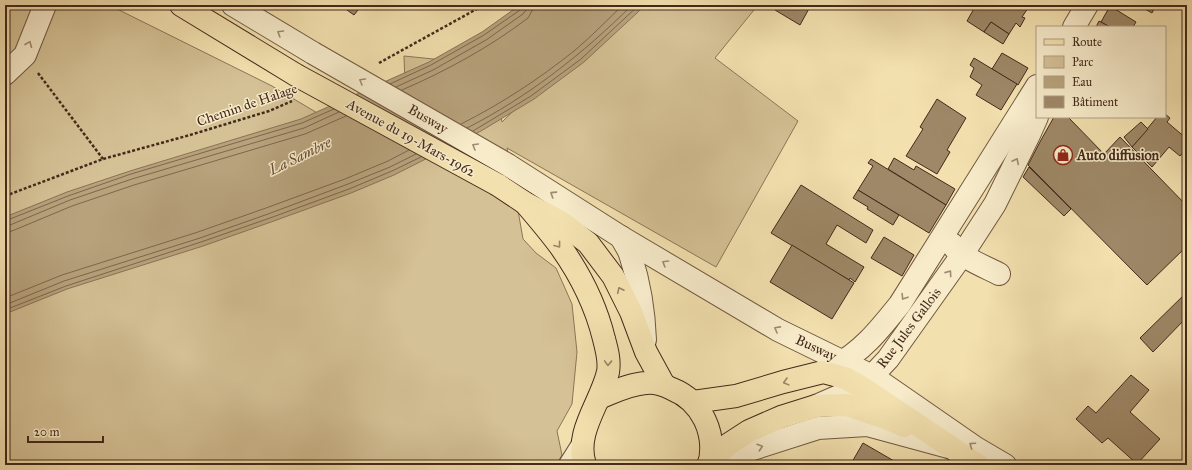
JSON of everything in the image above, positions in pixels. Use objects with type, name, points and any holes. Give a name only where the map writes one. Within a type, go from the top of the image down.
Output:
[{"type":"main road","name":"Avenue du 19-Mars-1962","points":[[181,5],[296,75],[498,185],[525,203]]},
{"type":"main road","points":[[525,203],[561,222],[588,243],[613,276],[631,312],[646,352],[664,385]]},
{"type":"main road","points":[[525,203],[560,247],[582,282],[600,322],[608,355],[608,371],[599,398],[585,430],[584,456]]},
{"type":"main road","points":[[824,372],[845,378],[865,380],[951,448],[978,465]]},
{"type":"main road","name":"Rue Jules Gallois","points":[[694,402],[736,396],[824,372]]},
{"type":"main road","points":[[599,398],[631,385],[647,383],[664,385],[680,392],[694,402],[703,415],[709,430],[711,445],[709,464]]},
{"type":"main road","points":[[816,406],[847,405],[891,420],[951,448]]},
{"type":"main road","name":"Rue Jules Gallois","points":[[709,464],[728,444],[748,431],[781,417],[816,406]]},
{"type":"street","points":[[5,74],[25,55],[45,5]]},
{"type":"street","name":"Busway","points":[[233,5],[313,53],[508,165],[622,237],[778,330],[844,361],[865,380],[1006,465]]},
{"type":"street","name":"Rue Jules Gallois","points":[[824,372],[857,352],[877,333],[900,304],[1029,114],[1036,90]]},
{"type":"street","points":[[999,274],[962,255],[954,249],[952,244],[1006,148],[1029,114]]},
{"type":"street","points":[[622,237],[630,253],[637,281],[645,325],[646,352]]},
{"type":"street","name":"Rue Jules Gallois","points":[[816,406],[848,392],[865,380],[888,359],[962,255]]},
{"type":"street","points":[[709,464],[818,428],[867,425],[951,448]]},
{"type":"street","points":[[570,465],[584,456]]},
{"type":"path","points":[[376,64],[484,5]]},
{"type":"path","points":[[25,55],[103,159]]},
{"type":"path","name":"Chemin de Halage","points":[[5,196],[103,159],[269,111],[297,99]]},
{"type":"green space","points":[[5,5],[109,5],[272,86],[408,167],[404,56],[492,65],[502,122],[622,5],[758,5],[715,58],[798,121],[716,267],[507,148],[523,239],[536,253],[556,268],[572,304],[577,352],[572,404],[557,431],[562,455],[556,465],[5,465]]},
{"type":"water","name":"La Sambre","points":[[520,5],[644,5],[584,62],[534,99],[481,131],[394,175],[351,193],[271,222],[203,246],[67,289],[5,314],[5,217],[67,192],[130,171],[301,119],[429,62],[482,32]]},
{"type":"building","points":[[340,5],[362,5],[354,15]]},
{"type":"building","points":[[778,5],[811,5],[800,25],[775,10]]},
{"type":"building","points":[[976,5],[1030,5],[1022,17],[1025,18],[1020,27],[1016,23],[1009,34],[991,22],[984,32],[967,21]]},
{"type":"building","points":[[1147,5],[1156,5],[1152,13],[1145,9]]},
{"type":"building","points":[[1110,6],[1136,22],[1134,26],[1108,26],[1101,22]]},
{"type":"building","points":[[1099,21],[1108,26],[1096,26]]},
{"type":"building","points":[[991,22],[1009,34],[1003,44],[984,32]]},
{"type":"building","points":[[1002,53],[1028,68],[1018,85],[992,69]]},
{"type":"building","points":[[974,58],[1017,84],[1001,110],[976,95],[982,85],[970,77],[974,68],[970,65]]},
{"type":"building","points":[[937,99],[966,118],[947,150],[950,152],[937,174],[906,156],[923,129],[920,127]]},
{"type":"building","points":[[1166,115],[1170,118],[1167,122],[1187,139],[1187,148],[1180,156],[1169,147],[1152,167],[1132,147],[1156,118],[1166,118]]},
{"type":"building","points":[[1053,118],[1069,118],[1104,154],[1120,137],[1187,206],[1187,246],[1147,285],[1028,165]]},
{"type":"building","points":[[1141,122],[1148,129],[1132,147],[1124,137]]},
{"type":"building","points":[[894,158],[914,170],[916,166],[955,189],[946,205],[888,169]]},
{"type":"building","points":[[871,159],[946,205],[929,233],[858,190],[873,166],[868,163]]},
{"type":"building","points":[[1029,167],[1071,209],[1064,216],[1023,177]]},
{"type":"building","points":[[801,185],[873,230],[866,243],[837,225],[826,244],[864,267],[855,282],[850,278],[849,280],[771,233]]},
{"type":"building","points":[[858,190],[899,215],[893,225],[867,209],[868,207],[853,198]]},
{"type":"building","points":[[884,237],[914,255],[902,276],[871,258]]},
{"type":"building","points":[[792,245],[854,283],[832,319],[770,282]]},
{"type":"building","points":[[1187,292],[1187,317],[1153,352],[1140,338]]},
{"type":"building","points":[[1131,375],[1149,390],[1130,412],[1160,439],[1137,464],[1108,438],[1102,443],[1076,419],[1088,406],[1096,413]]},
{"type":"building","points":[[863,443],[901,465],[858,465],[852,462]]},
{"type":"place","name":"Auto diffusion","points":[[1063,155]]}]
